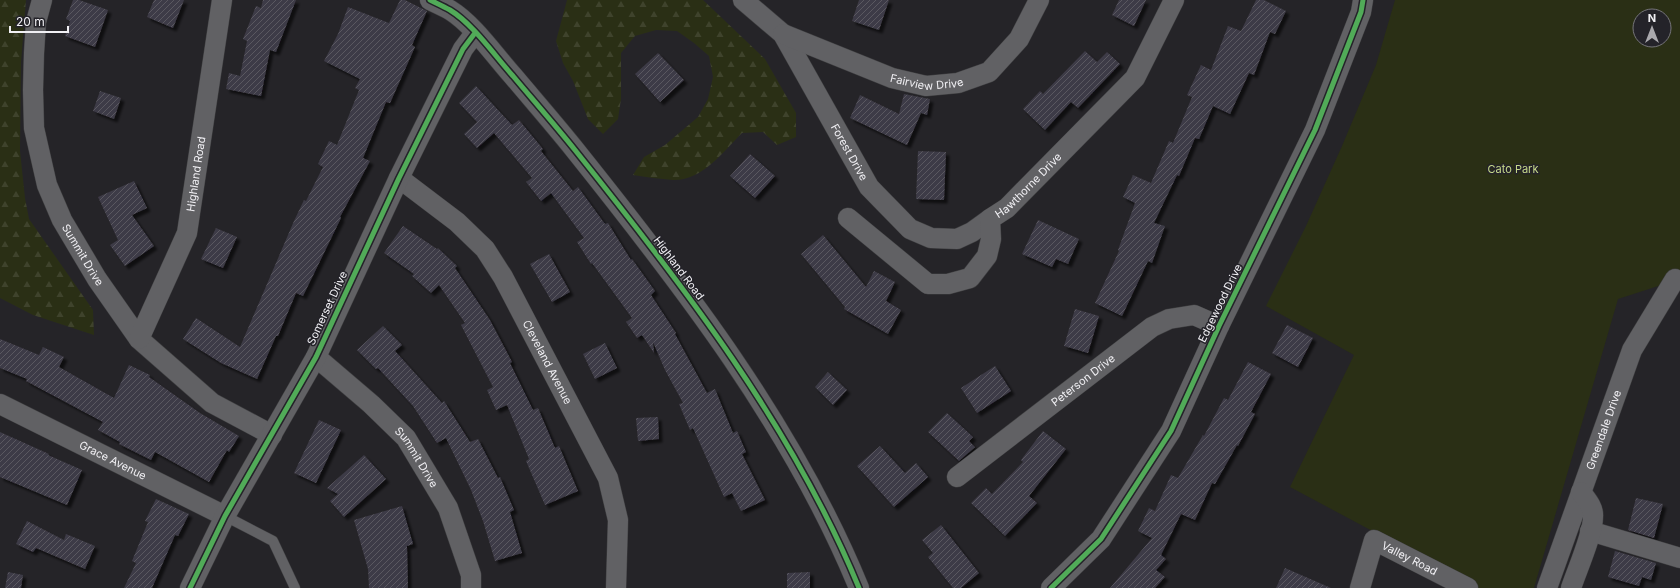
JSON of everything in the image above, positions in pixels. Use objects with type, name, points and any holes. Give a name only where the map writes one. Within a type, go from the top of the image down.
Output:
[{"type":"street","name":"Summit Drive","points":[[42,0],[36,22],[32,90],[34,128],[47,184],[62,220],[97,279],[139,339],[212,403],[272,435]]},
{"type":"street","name":"Highland Road","points":[[139,339],[187,233],[222,0]]},
{"type":"street","name":"Highland Road","points":[[430,0],[451,11],[475,33],[556,126],[638,229],[712,328],[796,459],[847,558],[859,588]]},
{"type":"street","name":"Forest Drive","points":[[743,0],[783,34],[869,187],[910,229],[931,238],[957,239],[972,232],[990,219]]},
{"type":"street","name":"Fairview Drive","points":[[783,34],[892,78],[926,86],[958,83],[989,72],[1019,39],[1039,0]]},
{"type":"street","name":"Hawthorne Drive","points":[[848,218],[928,284],[935,285],[957,282],[970,278],[987,256],[991,239],[990,219],[1007,208],[1135,78],[1174,0]]},
{"type":"street","name":"Edgewood Drive","points":[[1051,588],[1101,539],[1171,431],[1219,326],[1315,130],[1361,12],[1363,0]]},
{"type":"street","name":"Somerset Drive","points":[[190,588],[225,516],[316,357],[399,178],[463,49],[475,33]]},
{"type":"street","name":"Cleveland Avenue","points":[[399,178],[457,222],[485,249],[503,277],[608,478],[618,520],[616,588]]},
{"type":"street","name":"Greendale Drive","points":[[1547,588],[1632,350],[1675,279]]},
{"type":"street","name":"Peterson Drive","points":[[957,477],[1152,327],[1169,319],[1194,315],[1219,326]]},
{"type":"street","name":"Summit Drive","points":[[316,357],[371,404],[406,438],[448,508],[471,575],[472,588]]},
{"type":"street","name":"Grace Avenue","points":[[0,404],[225,516]]},
{"type":"street","points":[[1571,588],[1590,531],[1593,516],[1590,505],[1581,492]]},
{"type":"street","points":[[1590,531],[1680,558]]},
{"type":"street","name":"Valley Road","points":[[1360,588],[1374,540],[1468,588]]},
{"type":"lane","points":[[225,516],[273,541],[295,588]]},
{"type":"green space","points":[[0,0],[26,0],[21,62],[20,151],[25,198],[29,219],[93,310],[94,335],[33,315],[0,298]]},
{"type":"green space","points":[[567,0],[703,0],[765,59],[796,113],[796,137],[777,145],[763,132],[742,133],[711,164],[703,171],[693,176],[673,180],[633,175],[644,157],[665,145],[698,117],[708,99],[713,77],[709,56],[677,31],[656,30],[635,36],[621,53],[621,99],[618,119],[603,134],[588,119],[573,81],[563,63],[556,41]]},
{"type":"green space","name":"Cato Park","points":[[1395,0],[1680,0],[1680,279],[1618,299],[1534,588],[1479,588],[1290,487],[1354,355],[1266,306],[1306,226],[1376,65]]},
{"type":"building","points":[[73,0],[79,0],[108,10],[95,47],[65,36],[70,21],[66,19]]},
{"type":"building","points":[[154,0],[184,0],[173,28],[147,17]]},
{"type":"building","points":[[263,0],[296,0],[276,52],[270,50],[261,96],[226,89],[229,73],[240,76],[247,41],[243,39],[256,6],[261,8]]},
{"type":"building","points":[[400,0],[405,0],[427,11],[412,45],[415,47],[390,103],[386,102],[363,158],[370,161],[340,217],[341,218],[303,296],[296,293],[278,336],[276,336],[257,379],[221,363],[183,339],[196,318],[240,347],[294,221],[323,167],[318,164],[329,141],[337,145],[359,90],[355,88],[360,79],[324,61],[338,34],[348,7],[389,23]]},
{"type":"building","points":[[859,0],[889,0],[879,30],[852,21]]},
{"type":"building","points":[[1119,0],[1146,0],[1134,26],[1112,15]]},
{"type":"building","points":[[1256,0],[1264,0],[1286,11],[1275,34],[1270,32],[1254,75],[1249,73],[1230,114],[1213,106],[1199,139],[1195,138],[1179,176],[1177,175],[1154,223],[1165,226],[1152,263],[1148,261],[1122,316],[1095,303],[1119,251],[1118,250],[1135,203],[1123,197],[1133,175],[1151,183],[1169,141],[1173,143],[1192,97],[1187,95],[1201,65],[1211,70],[1228,26],[1241,31]]},
{"type":"building","points":[[1085,51],[1097,62],[1107,52],[1120,64],[1078,108],[1071,102],[1045,130],[1023,109],[1040,91],[1043,94]]},
{"type":"building","points":[[658,53],[684,80],[660,102],[635,74]]},
{"type":"building","points":[[476,86],[512,125],[519,120],[543,149],[541,151],[573,191],[578,187],[605,224],[608,223],[631,260],[632,259],[655,291],[651,295],[676,333],[675,334],[707,393],[715,389],[733,433],[737,431],[746,452],[742,454],[765,500],[741,511],[732,493],[724,497],[693,428],[690,430],[679,404],[683,403],[665,370],[653,342],[654,353],[642,335],[637,338],[626,322],[632,318],[592,263],[591,264],[577,242],[584,238],[551,193],[541,201],[526,182],[532,178],[494,133],[477,148],[464,134],[477,122],[459,103]]},
{"type":"building","points":[[100,91],[121,98],[114,119],[93,111]]},
{"type":"building","points":[[904,94],[930,99],[927,115],[921,113],[907,145],[850,118],[860,95],[899,114]]},
{"type":"building","points":[[918,151],[946,152],[944,200],[916,199]]},
{"type":"building","points":[[750,154],[775,176],[755,198],[730,176]]},
{"type":"building","points":[[134,181],[147,208],[132,215],[154,246],[125,266],[110,245],[118,240],[98,197]]},
{"type":"building","points":[[1038,220],[1079,239],[1068,264],[1056,259],[1052,267],[1022,254]]},
{"type":"building","points":[[403,226],[437,249],[438,248],[457,266],[455,268],[490,320],[512,362],[510,363],[533,410],[538,408],[555,448],[559,446],[578,491],[545,505],[526,461],[529,459],[507,405],[496,410],[487,390],[493,387],[461,325],[465,323],[439,285],[431,293],[412,276],[414,274],[384,253]]},
{"type":"building","points":[[216,228],[237,237],[223,268],[201,259]]},
{"type":"building","points":[[823,235],[866,287],[874,271],[895,282],[886,301],[901,310],[888,334],[844,309],[845,307],[801,254]]},
{"type":"building","points":[[549,254],[570,292],[552,302],[530,264]]},
{"type":"building","points":[[1075,309],[1099,316],[1088,353],[1064,346]]},
{"type":"building","points":[[1287,325],[1313,338],[1298,367],[1272,353]]},
{"type":"building","points":[[383,326],[402,345],[395,351],[442,403],[444,401],[470,442],[478,439],[498,478],[500,477],[514,510],[510,512],[522,553],[495,561],[483,521],[471,490],[446,438],[437,443],[413,406],[378,368],[376,369],[357,350]]},
{"type":"building","points":[[0,339],[39,355],[43,347],[64,357],[59,367],[114,398],[129,365],[150,375],[149,377],[200,413],[239,436],[229,452],[227,450],[209,482],[155,452],[151,460],[119,444],[120,442],[98,430],[103,422],[26,381],[27,379],[0,368]]},
{"type":"building","points":[[605,343],[617,368],[595,379],[583,354]]},
{"type":"building","points":[[1248,362],[1271,374],[1251,412],[1255,414],[1215,484],[1212,483],[1195,520],[1181,514],[1161,555],[1166,559],[1156,570],[1165,577],[1155,588],[1110,588],[1152,538],[1138,531],[1149,508],[1155,511],[1171,475],[1178,478],[1203,435],[1204,436],[1224,398],[1228,400]]},
{"type":"building","points":[[995,366],[1011,391],[977,413],[961,388]]},
{"type":"building","points":[[828,372],[847,390],[833,405],[815,387]]},
{"type":"building","points":[[947,413],[973,437],[969,441],[975,447],[959,461],[928,432]]},
{"type":"building","points":[[658,417],[659,439],[638,441],[636,418]]},
{"type":"building","points":[[319,420],[341,430],[316,483],[294,473]]},
{"type":"building","points":[[1043,431],[1066,449],[1029,496],[1037,503],[1005,536],[971,503],[986,488],[992,494],[1023,462],[1021,460]]},
{"type":"building","points":[[0,432],[82,470],[67,505],[0,477]]},
{"type":"building","points":[[880,446],[905,473],[916,463],[928,477],[894,507],[857,466]]},
{"type":"building","points":[[364,455],[386,479],[344,517],[330,501],[338,494],[327,488]]},
{"type":"building","points":[[1636,498],[1663,504],[1654,538],[1628,530]]},
{"type":"building","points":[[156,499],[189,514],[178,536],[175,535],[152,588],[124,588],[136,563],[132,561],[148,522],[145,521]]},
{"type":"building","points":[[402,506],[413,544],[407,546],[408,588],[369,588],[368,569],[354,520]]},
{"type":"building","points":[[27,521],[64,540],[66,534],[95,546],[85,569],[36,548],[33,552],[16,544]]},
{"type":"building","points":[[941,525],[979,573],[961,588],[953,588],[928,557],[933,553],[922,540]]},
{"type":"building","points":[[1615,551],[1656,563],[1651,580],[1642,577],[1639,586],[1608,577]]},
{"type":"building","points":[[1285,568],[1331,588],[1276,588]]},
{"type":"building","points":[[8,572],[23,575],[21,588],[5,588]]},
{"type":"building","points":[[810,572],[810,588],[787,588],[787,573]]},
{"type":"cycle path","points":[[430,0],[459,16],[483,41],[552,122],[616,201],[695,305],[769,414],[802,471],[832,528],[859,588]]},
{"type":"cycle path","points":[[1051,588],[1101,539],[1171,431],[1219,326],[1315,130],[1361,12],[1363,0]]},
{"type":"cycle path","points":[[190,588],[225,516],[316,357],[399,178],[463,49],[475,33]]}]
